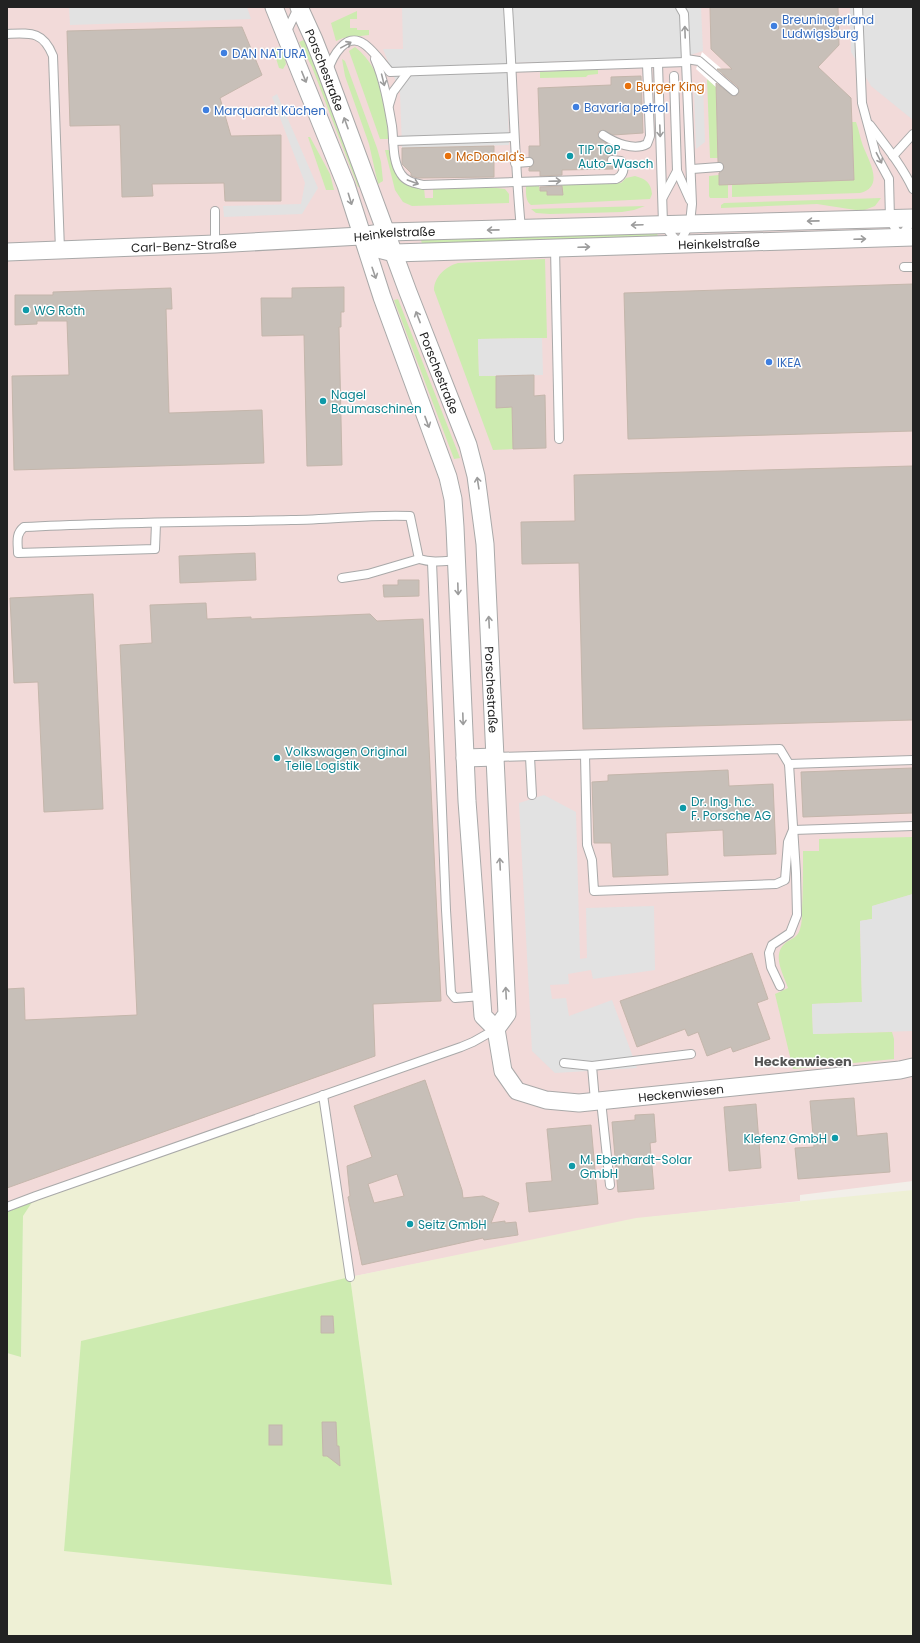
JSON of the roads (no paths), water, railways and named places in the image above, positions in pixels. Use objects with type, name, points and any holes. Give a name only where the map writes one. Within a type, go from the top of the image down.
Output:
[{"type":"street","name":"Porschestraße","points":[[274,7],[346,185],[362,236],[448,477],[453,498],[467,801],[483,1016],[496,1029],[507,1014],[485,544],[476,476],[466,440],[327,73],[299,7]]},
{"type":"street","name":"Heinkelstraße","points":[[362,236],[387,232],[690,223],[913,219]]},
{"type":"street","name":"Carl-Benz-Straße","points":[[7,252],[215,244],[334,236],[362,236]]},
{"type":"street","name":"Heinkelstraße","points":[[362,236],[378,249],[394,253],[906,238]]},
{"type":"street","points":[[465,758],[496,758]]},
{"type":"street","name":"Heckenwiesen","points":[[496,1029],[502,1071],[517,1091],[546,1100],[579,1103],[900,1070],[913,1067]]},
{"type":"lane","points":[[286,35],[299,7]]},
{"type":"lane","points":[[508,7],[512,67],[516,182],[520,229]]},
{"type":"lane","points":[[658,64],[663,224],[679,244],[690,223],[692,204],[692,169],[684,14],[680,7]]},
{"type":"lane","points":[[858,7],[862,103],[876,155],[889,178],[890,219],[906,238],[913,219]]},
{"type":"lane","points":[[7,34],[32,33],[42,38],[49,47],[53,56],[60,250]]},
{"type":"lane","points":[[327,73],[332,59],[338,50],[348,42],[363,43],[390,72],[512,67],[658,64],[699,61],[734,91]]},
{"type":"lane","points":[[374,55],[382,76],[389,107],[396,162],[401,175],[415,183],[423,185],[616,179],[622,174],[623,166],[621,161],[612,160]]},
{"type":"lane","points":[[604,135],[610,140],[620,144],[641,147],[647,144],[650,136],[647,64]]},
{"type":"lane","points":[[389,107],[393,92],[408,72]]},
{"type":"lane","points":[[674,76],[677,171],[692,204]]},
{"type":"lane","points":[[867,122],[907,176],[913,189]]},
{"type":"lane","points":[[893,156],[913,134]]},
{"type":"lane","points":[[393,141],[514,137]]},
{"type":"lane","points":[[515,163],[529,162]]},
{"type":"lane","points":[[692,169],[719,167]]},
{"type":"lane","points":[[662,198],[677,171]]},
{"type":"lane","points":[[214,211],[215,244]]},
{"type":"lane","points":[[555,248],[559,439]]},
{"type":"lane","points":[[904,267],[913,267]]},
{"type":"lane","points":[[156,523],[155,549],[18,554],[18,535],[20,530],[24,527],[156,523],[293,520],[392,515],[410,516],[419,559]]},
{"type":"lane","points":[[342,578],[368,574],[419,559],[432,562],[457,560]]},
{"type":"lane","points":[[432,562],[446,910],[452,993],[455,998],[482,996]]},
{"type":"lane","points":[[496,758],[780,749],[789,764],[797,915],[790,933],[772,945],[769,953],[771,967],[780,986]]},
{"type":"lane","points":[[585,755],[588,845],[592,860],[594,891],[776,884],[785,880],[788,842],[793,830]]},
{"type":"lane","points":[[530,756],[532,795]]},
{"type":"lane","points":[[789,764],[913,760]]},
{"type":"lane","points":[[793,830],[913,826]]},
{"type":"lane","points":[[7,1208],[36,1196],[461,1047],[496,1029]]},
{"type":"lane","points":[[564,1063],[592,1066],[691,1054]]},
{"type":"lane","points":[[592,1066],[610,1185]]},
{"type":"lane","points":[[323,1096],[350,1277]]},
{"type":"place","name":"Breuningerland Ludwigsburg","points":[[774,26]]},
{"type":"place","name":"DAN NATURA","points":[[224,53]]},
{"type":"place","name":"Burger King","points":[[628,86]]},
{"type":"place","name":"Bavaria petrol","points":[[576,107]]},
{"type":"place","name":"Marquardt Küchen","points":[[206,110]]},
{"type":"place","name":"McDonald's","points":[[448,156]]},
{"type":"place","name":"TIP TOP Auto-Wasch","points":[[570,156]]},
{"type":"place","name":"WG Roth","points":[[26,310]]},
{"type":"place","name":"IKEA","points":[[769,362]]},
{"type":"place","name":"Nagel Baumaschinen","points":[[323,401]]},
{"type":"place","name":"Volkswagen Original Teile Logistik","points":[[277,758]]},
{"type":"place","name":"Dr. Ing. h.c. F. Porsche AG","points":[[683,808]]},
{"type":"place","name":"Klefenz GmbH","points":[[835,1138]]},
{"type":"place","name":"M. Eberhardt-Solar GmbH","points":[[572,1166]]},
{"type":"place","name":"Seitz GmbH","points":[[410,1224]]},
{"type":"district","name":"Heckenwiesen","points":[[803,1061]]}]
